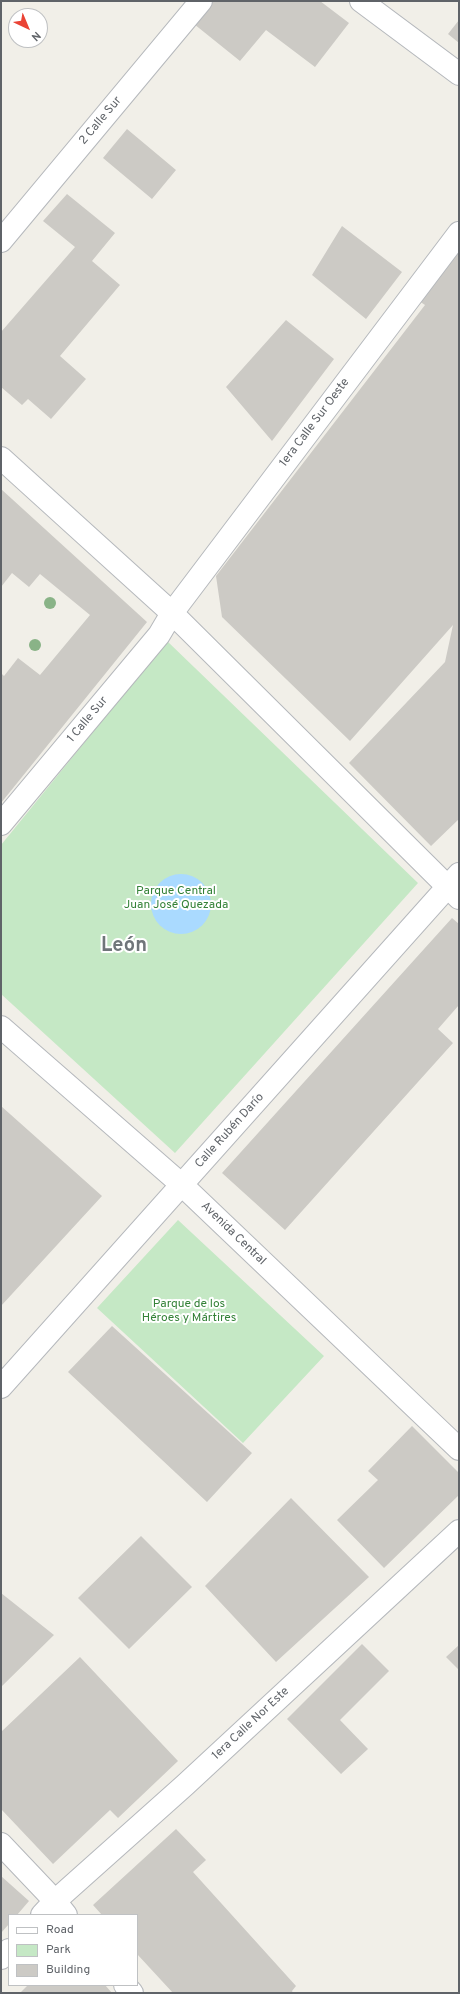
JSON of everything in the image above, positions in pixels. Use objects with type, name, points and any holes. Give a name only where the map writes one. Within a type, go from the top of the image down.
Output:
[{"type":"street","name":"2 Calle Sur","points":[[1,241],[201,1]]},
{"type":"street","points":[[361,1],[459,74]]},
{"type":"street","name":"1era Calle Sur Oeste","points":[[172,613],[459,233]]},
{"type":"street","points":[[1,458],[172,613],[455,886]]},
{"type":"street","name":"1 Calle Sur","points":[[1,824],[159,635],[172,613]]},
{"type":"street","name":"Calle Rubén Darío","points":[[1,1387],[182,1185],[455,886]]},
{"type":"street","name":"Avenida Central","points":[[1,1027],[182,1185],[459,1448]]},
{"type":"street","name":"1era Calle Nor Este","points":[[54,1910],[185,1785],[459,1531]]},
{"type":"street","points":[[1,1844],[54,1910]]},
{"type":"green space","name":"Parque Central Juan José Quezada","points":[[167,641],[418,883],[175,1153],[1,994],[1,845]]},
{"type":"green space","name":"Parque de los Héroes y Mártires","points":[[178,1220],[324,1356],[243,1443],[97,1308]]},
{"type":"water","points":[[175,874],[187,874],[198,879],[206,887],[211,898],[209,916],[198,929],[187,934],[175,934],[164,929],[156,921],[151,910],[151,898],[156,887],[164,879]]},
{"type":"building","points":[[212,1],[320,1],[349,23],[315,67],[266,30],[240,61],[194,24]]},
{"type":"building","points":[[459,20],[459,43],[448,34]]},
{"type":"building","points":[[127,129],[176,170],[152,199],[103,158]]},
{"type":"building","points":[[67,194],[115,233],[92,261],[120,285],[60,356],[86,379],[51,419],[28,399],[22,405],[1,387],[1,332],[75,247],[43,221]]},
{"type":"building","points":[[342,226],[402,272],[366,319],[312,275]]},
{"type":"building","points":[[459,252],[459,819],[431,846],[349,763],[445,662],[453,625],[350,741],[222,617],[216,576],[425,305],[419,301]]},
{"type":"building","points":[[286,320],[334,359],[272,441],[226,387]]},
{"type":"building","points":[[1,489],[147,622],[1,803],[1,673],[4,676],[18,658],[40,675],[90,615],[40,574],[29,587],[12,573],[1,587]]},
{"type":"building","points":[[452,918],[459,924],[459,1005],[438,1029],[453,1043],[285,1230],[222,1173]]},
{"type":"building","points":[[1,1106],[102,1196],[1,1306]]},
{"type":"building","points":[[112,1326],[252,1453],[207,1502],[68,1372]]},
{"type":"building","points":[[412,1426],[459,1473],[459,1495],[384,1568],[337,1520],[378,1480],[368,1471]]},
{"type":"building","points":[[291,1498],[369,1577],[276,1662],[205,1586]]},
{"type":"building","points":[[141,1536],[192,1587],[129,1649],[78,1598]]},
{"type":"building","points":[[1,1593],[54,1635],[1,1687]]},
{"type":"building","points":[[362,1644],[389,1671],[340,1720],[368,1749],[341,1774],[287,1719]]},
{"type":"building","points":[[459,1645],[459,1670],[446,1657]]},
{"type":"building","points":[[80,1657],[178,1761],[118,1818],[110,1810],[53,1864],[1,1809],[1,1732]]},
{"type":"building","points":[[176,1829],[206,1860],[193,1872],[296,1986],[292,1991],[293,1993],[173,1993],[138,1955],[138,1914],[101,1914],[93,1905]]},
{"type":"building","points":[[1,1876],[29,1901],[18,1914],[8,1914],[8,1925],[1,1933]]},
{"type":"building","points":[[27,1986],[106,1986],[112,1993],[20,1993]]},
{"type":"district","name":"León","points":[[124,947]]}]
